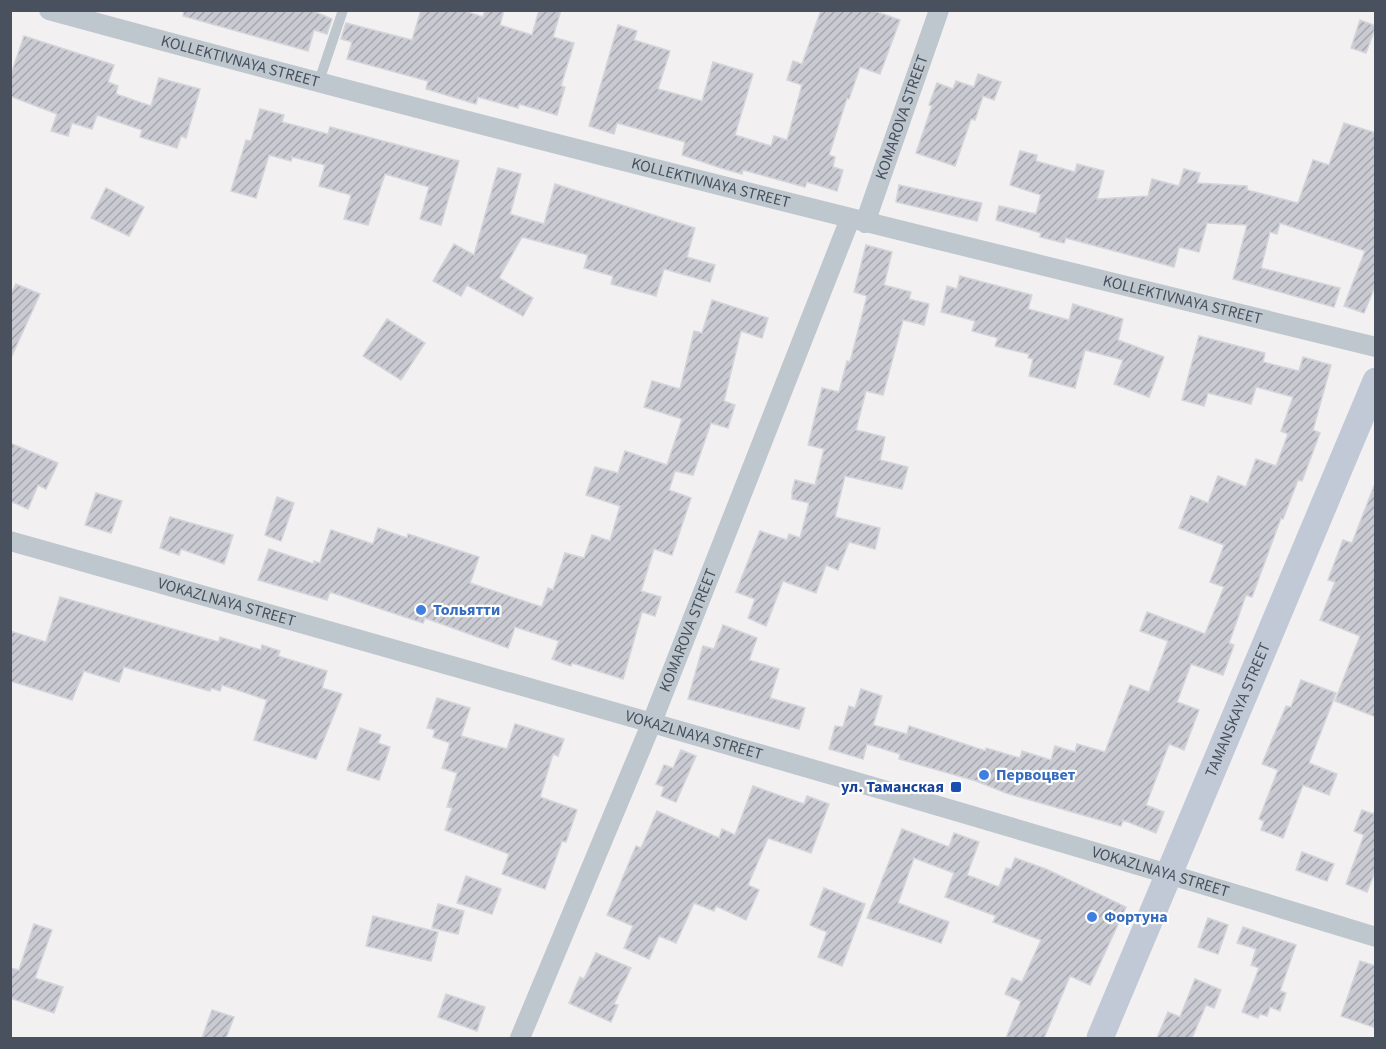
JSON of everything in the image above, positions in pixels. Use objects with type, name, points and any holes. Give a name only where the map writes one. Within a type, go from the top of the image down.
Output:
[{"type":"street","name":"KOLLEKTIVNAYA STREET","points":[[49,10],[318,84],[858,221],[1376,347]]},
{"type":"street","name":"KOMAROVA STREET","points":[[520,1038],[858,221],[939,10]]},
{"type":"street","name":"TAMANSKAYA STREET","points":[[1100,1038],[1376,381]]},
{"type":"street","name":"VOKAZLNAYA STREET","points":[[10,542],[652,722],[1376,937]]},
{"type":"lane","points":[[318,84],[343,10]]},
{"type":"building","points":[[184,10],[311,10],[332,19],[327,34],[314,30],[308,51],[183,16]]},
{"type":"building","points":[[421,10],[462,10],[483,17],[485,10],[504,10],[500,25],[532,35],[539,10],[561,10],[553,37],[574,43],[561,86],[565,87],[557,115],[519,104],[518,108],[478,97],[476,104],[426,89],[428,81],[347,59],[352,42],[341,39],[346,23],[412,40]]},
{"type":"building","points":[[821,10],[872,10],[900,20],[880,74],[860,67],[849,99],[847,98],[829,155],[835,157],[833,167],[843,170],[837,191],[807,182],[805,187],[743,170],[742,174],[724,169],[682,155],[685,142],[617,123],[614,134],[589,126],[618,25],[637,31],[634,40],[670,51],[658,89],[702,101],[713,62],[753,74],[735,135],[771,146],[774,136],[787,140],[802,85],[787,80],[793,61],[802,64]]},
{"type":"building","points":[[1360,20],[1376,26],[1366,53],[1351,48]]},
{"type":"building","points":[[24,36],[114,65],[108,82],[118,86],[116,94],[151,106],[159,78],[200,89],[186,138],[181,136],[177,148],[140,137],[142,130],[97,115],[92,129],[72,123],[68,136],[51,131],[57,114],[10,96],[10,77]]},
{"type":"building","points":[[978,74],[1001,82],[994,100],[983,96],[975,120],[971,119],[955,166],[916,153],[932,106],[929,105],[937,83],[953,89],[956,81],[974,87]]},
{"type":"building","points":[[260,109],[284,115],[282,122],[328,134],[330,127],[459,161],[441,225],[420,219],[429,187],[385,174],[368,225],[344,219],[351,195],[319,186],[325,165],[292,157],[291,161],[269,155],[256,198],[231,191],[246,140],[251,141]]},
{"type":"building","points":[[1344,123],[1376,133],[1376,284],[1364,313],[1344,306],[1365,251],[1280,223],[1277,234],[1270,232],[1261,268],[1340,288],[1334,307],[1233,279],[1247,225],[1207,223],[1199,252],[1179,247],[1174,267],[1066,238],[1064,243],[1040,237],[1041,233],[996,220],[999,206],[1036,214],[1041,195],[1010,185],[1020,151],[1037,155],[1036,161],[1075,172],[1077,164],[1104,171],[1097,199],[1148,196],[1152,179],[1179,186],[1184,169],[1200,173],[1197,183],[1247,186],[1247,190],[1298,203],[1313,160],[1329,165]]},
{"type":"building","points":[[498,168],[521,174],[510,214],[544,224],[555,184],[695,228],[687,257],[715,265],[710,282],[664,269],[656,296],[611,284],[613,276],[584,268],[588,255],[522,237],[499,278],[533,298],[523,316],[467,285],[461,296],[433,281],[454,244],[474,255]]},
{"type":"building","points":[[899,185],[982,203],[977,221],[896,202]]},
{"type":"building","points":[[106,188],[144,207],[129,236],[91,218]]},
{"type":"building","points":[[866,245],[892,252],[884,285],[911,292],[909,299],[929,304],[924,325],[903,320],[883,395],[866,391],[856,430],[885,437],[880,460],[908,467],[902,489],[845,476],[835,517],[880,528],[875,549],[849,542],[838,570],[826,565],[816,593],[783,581],[766,626],[748,618],[755,599],[736,592],[760,531],[787,540],[789,534],[800,538],[809,503],[792,499],[792,492],[795,480],[815,485],[824,449],[808,445],[822,388],[839,392],[847,361],[850,362],[867,296],[854,292]]},
{"type":"building","points":[[960,276],[1032,295],[1028,309],[1069,320],[1073,304],[1123,319],[1118,340],[1164,357],[1149,397],[1114,384],[1123,360],[1085,350],[1075,388],[1029,376],[1033,359],[1028,358],[1029,354],[995,346],[998,338],[972,331],[975,321],[941,312],[947,286],[957,289]]},
{"type":"building","points":[[16,284],[40,294],[10,360],[10,296]]},
{"type":"building","points":[[712,300],[768,318],[762,338],[741,331],[724,401],[735,405],[728,428],[711,423],[693,475],[675,471],[669,490],[691,498],[672,555],[654,549],[641,591],[661,597],[655,616],[642,612],[623,679],[552,659],[559,641],[515,627],[508,648],[425,618],[423,623],[330,592],[327,600],[258,580],[269,549],[314,564],[314,561],[320,563],[331,530],[373,544],[378,528],[407,538],[408,534],[479,557],[470,583],[542,607],[548,588],[553,590],[565,553],[584,558],[592,535],[610,541],[620,506],[586,495],[595,467],[618,473],[625,451],[667,465],[682,419],[644,407],[652,381],[680,389],[694,331],[702,333]]},
{"type":"building","points":[[387,319],[425,343],[401,380],[363,356]]},
{"type":"building","points":[[1199,336],[1265,353],[1263,362],[1299,371],[1303,357],[1331,365],[1313,430],[1320,433],[1302,481],[1298,480],[1283,519],[1281,518],[1252,597],[1246,595],[1229,643],[1234,645],[1223,675],[1191,664],[1177,702],[1199,710],[1184,750],[1169,744],[1146,805],[1164,812],[1156,833],[1123,820],[1121,826],[1006,793],[976,781],[899,759],[900,754],[867,744],[863,759],[829,749],[835,726],[843,727],[849,706],[855,708],[861,689],[882,696],[873,725],[907,734],[909,726],[986,751],[986,748],[1020,758],[1022,751],[1051,760],[1055,746],[1075,752],[1077,744],[1105,752],[1130,685],[1149,692],[1168,641],[1140,631],[1147,612],[1205,634],[1224,587],[1210,582],[1224,545],[1179,528],[1191,496],[1208,503],[1218,476],[1246,487],[1256,459],[1276,466],[1288,434],[1281,431],[1293,397],[1256,387],[1251,404],[1208,393],[1204,406],[1182,400]]},
{"type":"building","points":[[10,443],[58,463],[46,489],[38,485],[28,509],[10,501]]},
{"type":"building","points":[[1374,486],[1376,486],[1376,717],[1335,701],[1360,636],[1320,620],[1335,582],[1328,580],[1343,540],[1352,543]]},
{"type":"building","points":[[96,493],[122,501],[111,533],[85,525]]},
{"type":"building","points":[[277,497],[294,503],[281,541],[265,535]]},
{"type":"building","points":[[170,517],[233,535],[224,564],[181,549],[179,555],[160,548]]},
{"type":"building","points":[[60,597],[219,642],[220,637],[261,650],[262,645],[280,651],[278,656],[327,671],[322,688],[342,694],[316,759],[254,740],[267,700],[222,685],[220,691],[211,688],[210,691],[124,667],[119,682],[84,671],[72,700],[10,681],[10,631],[46,642]]},
{"type":"building","points":[[723,625],[757,638],[749,660],[779,669],[770,698],[805,708],[799,729],[688,699],[703,646],[714,649]]},
{"type":"building","points":[[1301,680],[1336,693],[1309,763],[1337,774],[1329,795],[1303,785],[1283,838],[1261,830],[1264,821],[1259,819],[1278,770],[1262,764],[1286,706],[1291,707]]},
{"type":"building","points":[[437,698],[470,708],[461,736],[507,749],[515,724],[564,739],[558,756],[553,754],[540,797],[577,810],[566,842],[562,841],[545,889],[502,874],[509,854],[445,830],[452,808],[447,807],[457,773],[442,768],[450,743],[433,737],[435,730],[427,728]]},
{"type":"building","points":[[360,728],[381,735],[378,743],[390,747],[379,780],[347,770]]},
{"type":"building","points":[[681,750],[696,756],[676,802],[661,796],[664,787],[656,784],[664,765],[673,768]]},
{"type":"building","points":[[753,786],[804,804],[807,796],[829,804],[811,853],[768,838],[748,885],[759,890],[746,920],[716,906],[714,911],[694,903],[676,943],[659,936],[649,959],[624,948],[633,926],[607,915],[636,846],[641,848],[657,811],[719,838],[722,829],[735,835]]},
{"type":"building","points":[[1362,810],[1373,814],[1376,810],[1376,869],[1367,892],[1346,884],[1364,835],[1354,831]]},
{"type":"building","points":[[902,829],[949,847],[954,833],[979,842],[967,875],[999,887],[1006,868],[1011,869],[1015,858],[1046,869],[1126,907],[1090,985],[1070,976],[1044,1038],[1006,1038],[1021,1001],[1005,994],[1012,978],[1022,982],[1041,940],[993,922],[996,916],[945,897],[954,873],[914,858],[898,903],[949,922],[941,943],[867,918]]},
{"type":"building","points":[[1302,852],[1334,864],[1327,881],[1296,870]]},
{"type":"building","points":[[466,876],[501,889],[492,914],[457,903]]},
{"type":"building","points":[[824,888],[865,904],[842,966],[818,957],[827,932],[810,925]]},
{"type":"building","points":[[438,904],[464,911],[458,934],[432,928]]},
{"type":"building","points":[[373,916],[438,932],[431,961],[366,946]]},
{"type":"building","points":[[1208,918],[1228,925],[1218,954],[1198,947]]},
{"type":"building","points":[[34,924],[52,930],[35,978],[63,987],[54,1013],[10,998],[10,968],[19,970]]},
{"type":"building","points":[[1243,927],[1296,945],[1280,991],[1286,993],[1280,1011],[1270,1007],[1267,1016],[1260,1014],[1258,1018],[1242,1012],[1259,968],[1251,965],[1256,949],[1237,943]]},
{"type":"building","points":[[596,953],[631,968],[614,1004],[618,1005],[611,1022],[569,1003],[580,977],[584,979]]},
{"type":"building","points":[[1360,961],[1376,966],[1376,1028],[1341,1016]]},
{"type":"building","points":[[1195,979],[1221,990],[1214,1008],[1206,1005],[1192,1038],[1157,1038],[1168,1012],[1180,1017]]},
{"type":"building","points":[[446,994],[485,1007],[477,1031],[438,1017]]},
{"type":"building","points":[[212,1010],[234,1017],[226,1038],[202,1038]]},
{"type":"place","name":"Тольятти","points":[[421,610]]},
{"type":"place","name":"Первоцвет","points":[[984,775]]},
{"type":"place","name":"ул. Таманская","points":[[956,787]]},
{"type":"place","name":"Фортуна","points":[[1092,917]]}]
